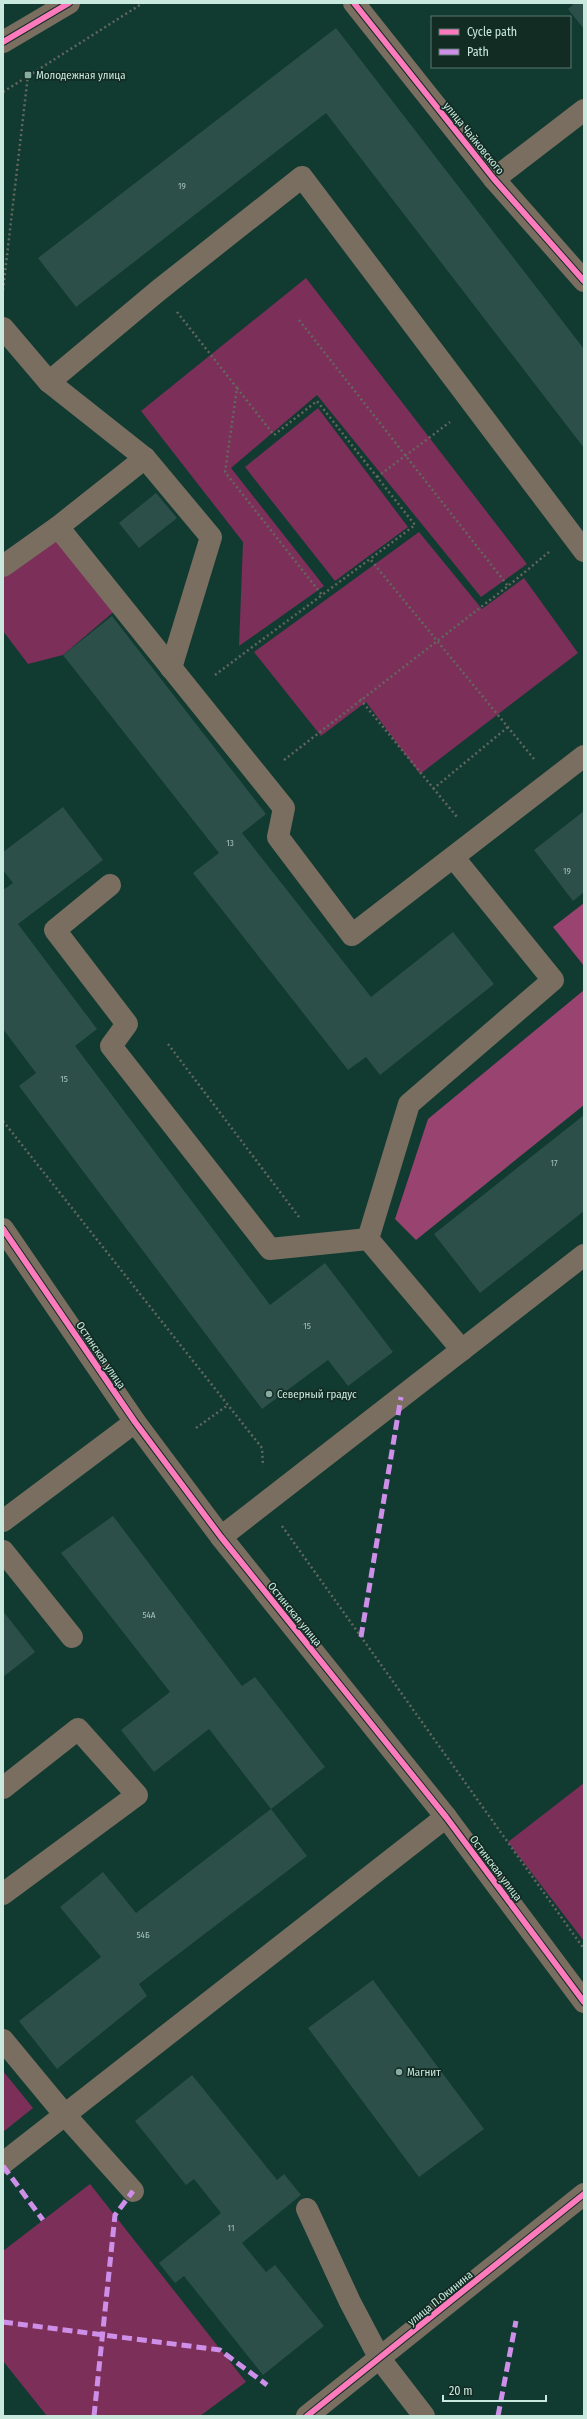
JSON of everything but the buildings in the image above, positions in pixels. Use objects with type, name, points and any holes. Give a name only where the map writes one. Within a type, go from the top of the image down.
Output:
[{"type":"street","points":[[3,42],[69,3]]},
{"type":"street","name":"улица Чайковского","points":[[354,3],[494,179],[584,281]]},
{"type":"street","points":[[494,179],[584,110]]},
{"type":"street","points":[[49,382],[159,290],[302,177],[584,551]]},
{"type":"street","points":[[3,328],[49,382],[145,458],[210,537],[171,668]]},
{"type":"street","points":[[3,566],[58,527],[145,458]]},
{"type":"street","points":[[58,527],[284,808],[278,837],[352,935],[454,858],[476,839],[584,756]]},
{"type":"street","points":[[368,1239],[409,1104],[553,980],[454,858]]},
{"type":"street","points":[[110,885],[55,930],[127,1024],[111,1046],[270,1249],[368,1239]]},
{"type":"street","name":"Остинская улица","points":[[3,1229],[135,1422],[221,1537],[446,1817],[584,2002]]},
{"type":"street","points":[[368,1239],[462,1350]]},
{"type":"street","points":[[221,1537],[584,1254]]},
{"type":"street","points":[[3,1521],[135,1422]]},
{"type":"street","points":[[3,1551],[72,1637]]},
{"type":"street","points":[[3,1788],[78,1729],[137,1795],[3,1894]]},
{"type":"street","points":[[3,2163],[446,1817]]},
{"type":"street","points":[[3,2040],[65,2115],[133,2191]]},
{"type":"street","name":"улица П.Окинина","points":[[307,2416],[584,2194]]},
{"type":"street","points":[[308,2209],[350,2302],[380,2359],[424,2416]]},
{"type":"path","points":[[3,92],[143,3]]},
{"type":"path","points":[[3,290],[28,75]]},
{"type":"path","points":[[159,290],[274,435],[317,401],[415,525],[191,692]]},
{"type":"path","points":[[299,320],[508,586]]},
{"type":"path","points":[[237,388],[225,472],[322,595]]},
{"type":"path","points":[[377,477],[429,438]]},
{"type":"path","points":[[260,779],[360,699],[508,586],[570,533]]},
{"type":"path","points":[[370,559],[552,780]]},
{"type":"path","points":[[360,699],[433,789],[476,839]]},
{"type":"path","points":[[433,789],[508,727]]},
{"type":"path","points":[[168,1044],[320,1244]]},
{"type":"path","points":[[3,1121],[262,1448],[265,1502],[584,1949]]},
{"type":"path","points":[[196,1428],[228,1405]]},
{"type":"shaded area","points":[[306,278],[527,564],[481,597],[317,395],[231,468],[324,586],[239,646],[243,542],[141,411]]},
{"type":"shaded area","points":[[318,408],[408,527],[335,581],[245,467]]},
{"type":"shaded area","points":[[419,532],[482,609],[524,578],[578,653],[420,774],[366,702],[321,736],[254,652]]},
{"type":"shaded area","points":[[57,536],[117,609],[63,655],[28,664],[3,631],[3,576]]},
{"type":"shaded area","points":[[584,903],[584,966],[553,927]]},
{"type":"shaded area","points":[[584,990],[584,1105],[416,1240],[395,1219],[428,1119]]},
{"type":"shaded area","points":[[584,1783],[584,1941],[508,1842]]},
{"type":"shaded area","points":[[3,2071],[33,2108],[3,2132]]},
{"type":"shaded area","points":[[90,2184],[246,2382],[200,2416],[47,2416],[3,2361],[3,2251]]},
{"type":"marked path","points":[[361,1637],[401,1397]]},
{"type":"marked path","points":[[3,2166],[43,2220]]},
{"type":"marked path","points":[[94,2416],[115,2215],[133,2191]]},
{"type":"marked path","points":[[498,2416],[516,2321]]},
{"type":"marked path","points":[[3,2322],[220,2350],[267,2385]]},
{"type":"cycle path","points":[[3,42],[69,3]]},
{"type":"cycle path","points":[[354,3],[494,179],[584,281]]},
{"type":"cycle path","points":[[3,1229],[135,1422],[221,1537],[446,1817],[584,2002]]},
{"type":"cycle path","points":[[307,2416],[584,2194]]},
{"type":"place","name":"Молодежная улица","points":[[28,75]]},
{"type":"place","name":"Северный градус","points":[[269,1394]]},
{"type":"place","name":"Магнит","points":[[399,2072]]}]
